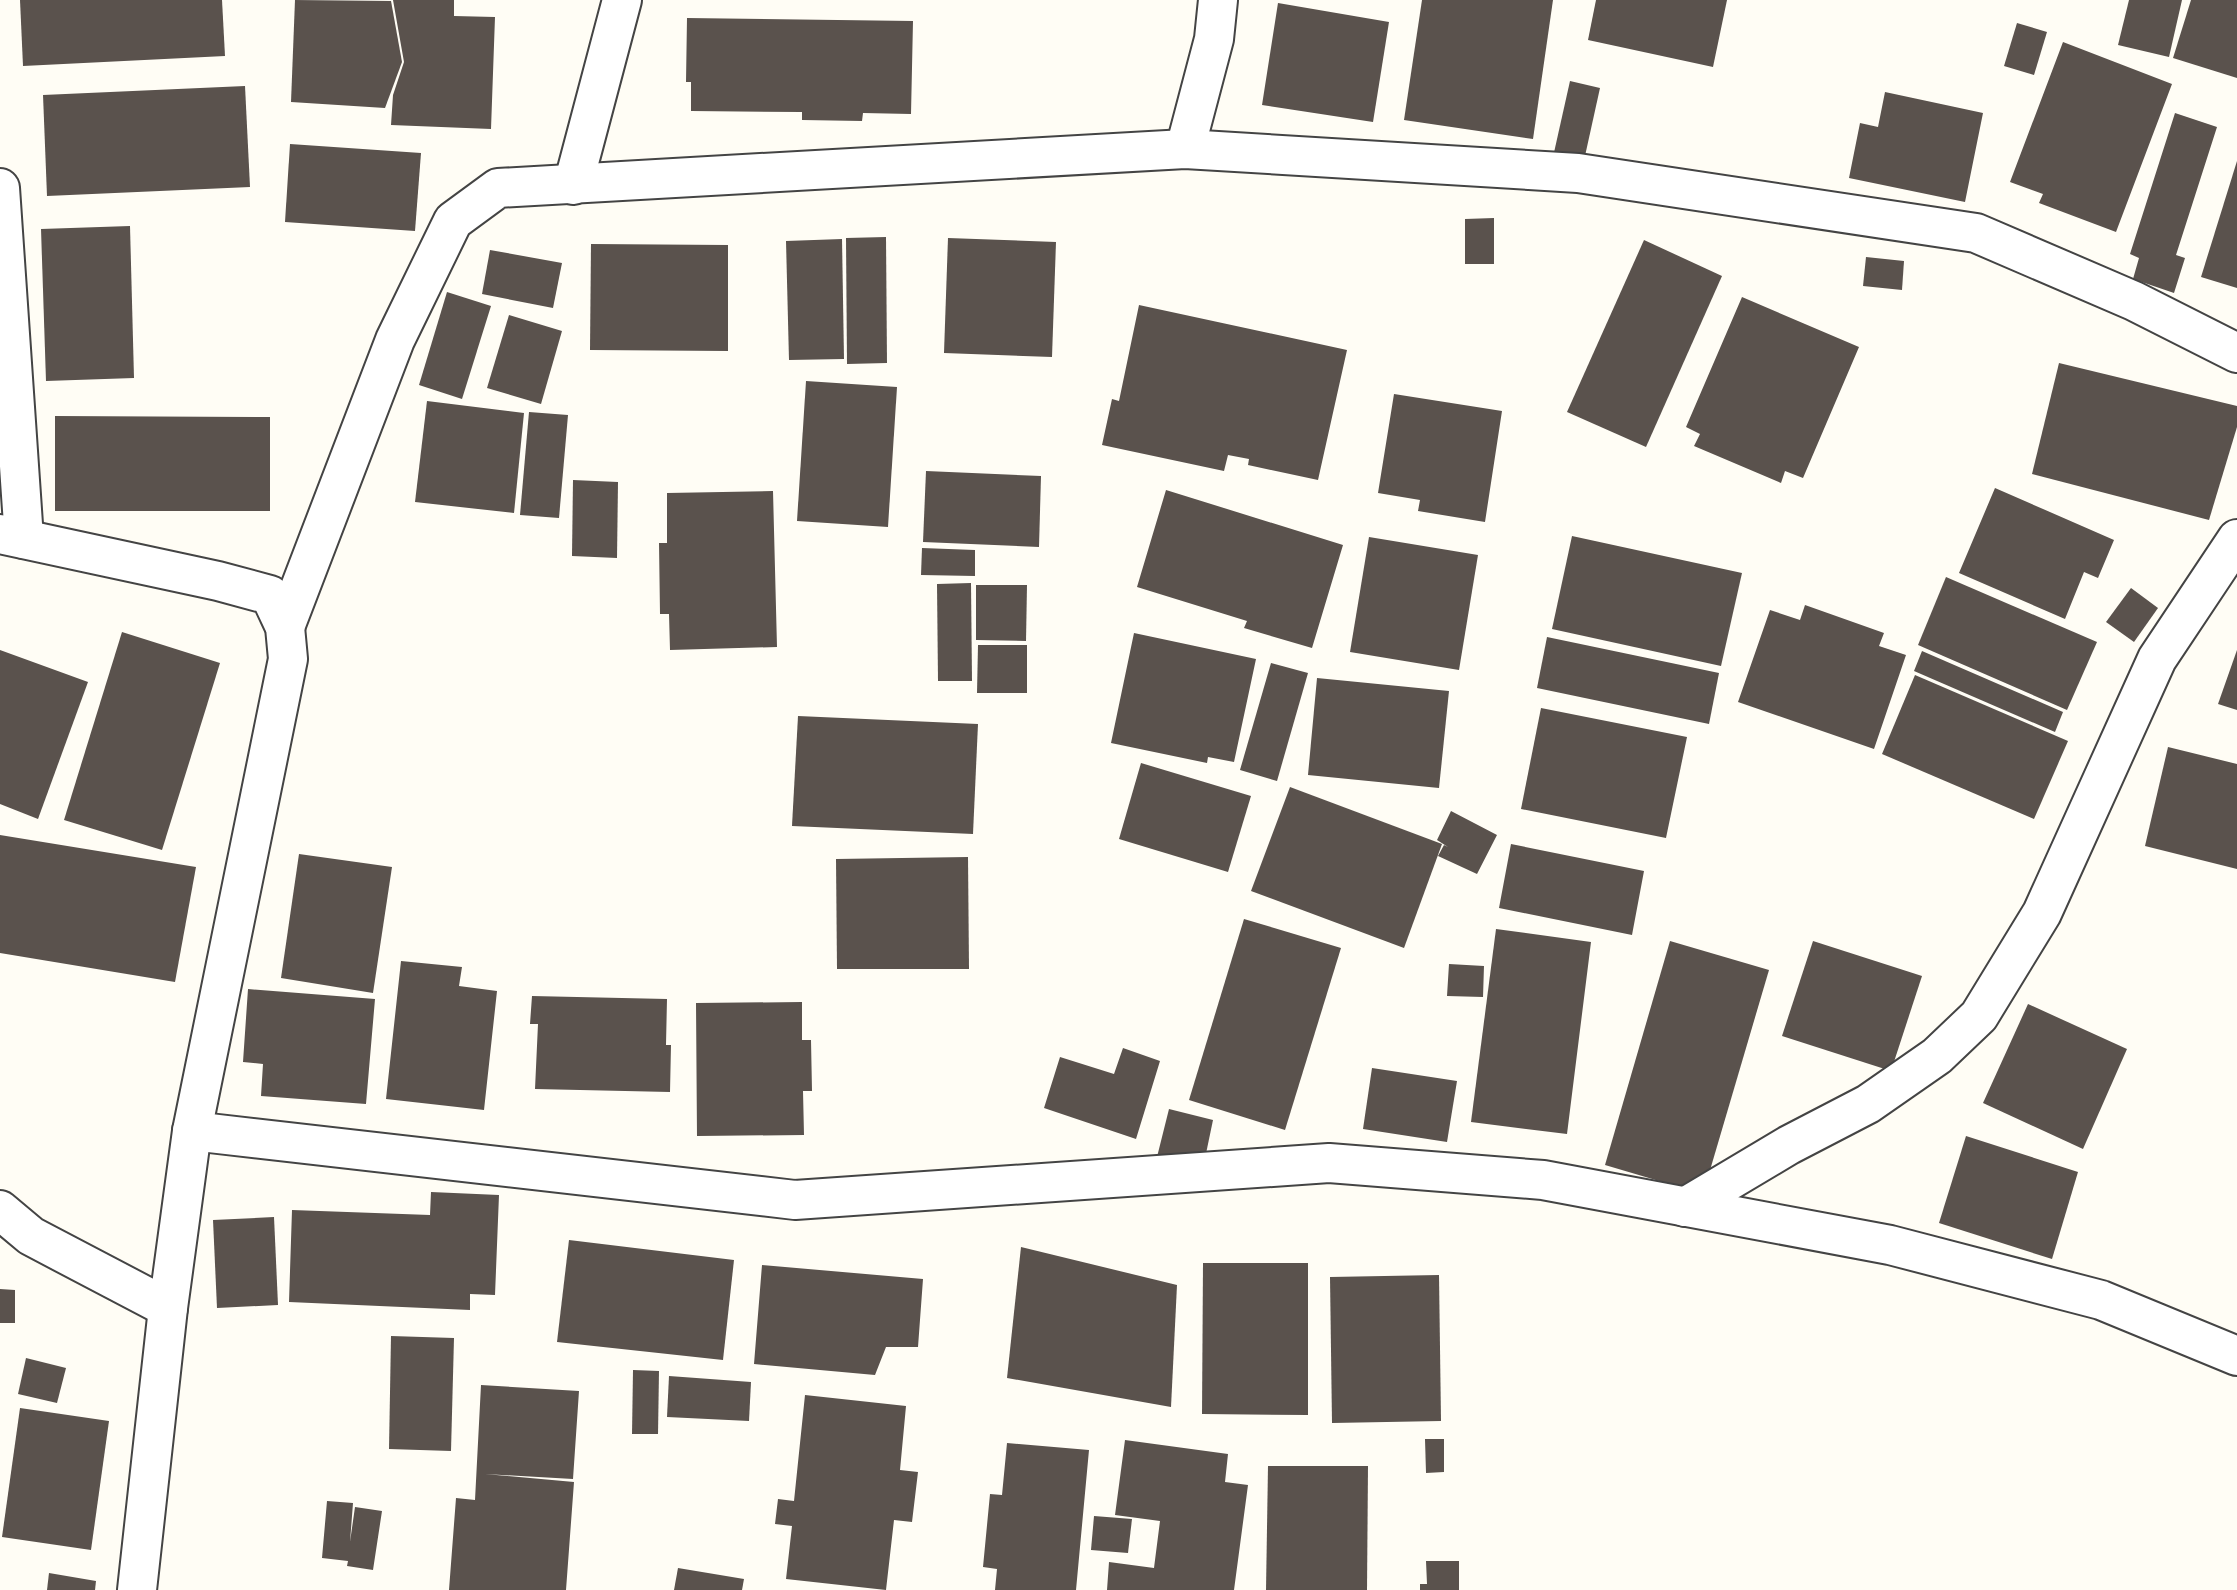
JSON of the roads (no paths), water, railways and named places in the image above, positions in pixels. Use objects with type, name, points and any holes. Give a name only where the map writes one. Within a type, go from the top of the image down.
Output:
[{"type":"street","points":[[573,185],[622,0]]},
{"type":"street","points":[[1185,149],[1214,39],[1218,0]]},
{"type":"street","points":[[285,627],[395,340],[453,221],[498,188],[1185,149],[1578,173],[1976,233],[2134,301],[2237,353]]},
{"type":"street","points":[[0,188],[12,536],[270,595],[285,627],[288,659],[192,1131],[168,1308],[137,1590]]},
{"type":"street","points":[[1685,1206],[1789,1145],[1868,1104],[1937,1056],[1979,1016],[2042,913],[2157,659],[2237,539]]},
{"type":"street","points":[[192,1131],[523,1166],[796,1200],[1329,1163],[1543,1180],[1891,1245],[2101,1300],[2237,1356]]},
{"type":"street","points":[[0,1210],[31,1236],[168,1308]]}]
